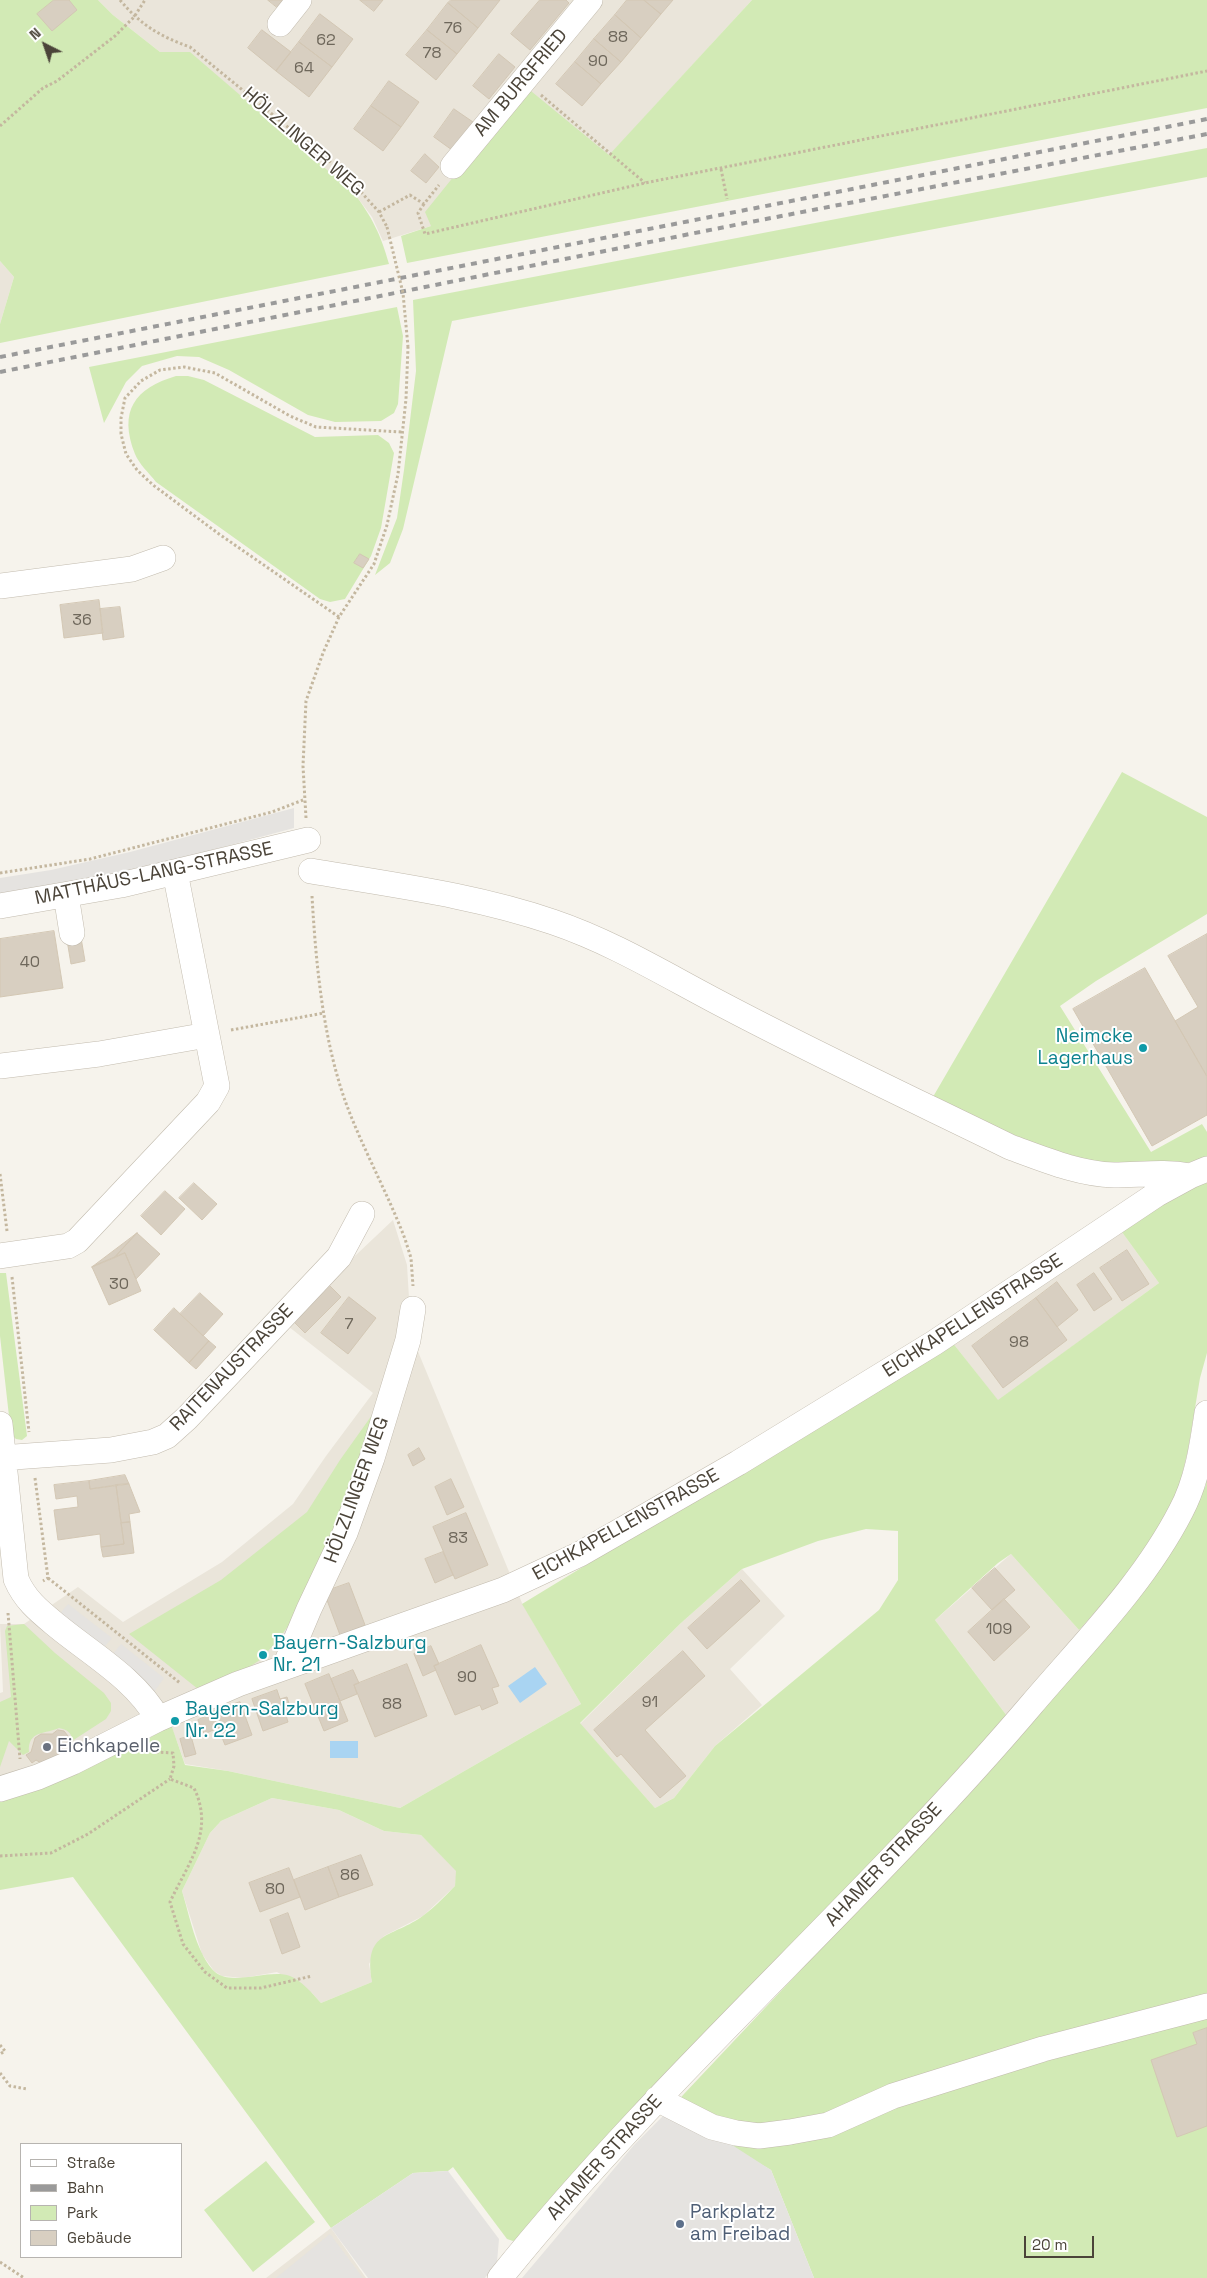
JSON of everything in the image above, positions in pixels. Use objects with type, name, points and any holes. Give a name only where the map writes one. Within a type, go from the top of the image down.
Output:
[{"type":"street","points":[[280,24],[299,0]]},
{"type":"street","name":"AM BURGFRIED","points":[[453,166],[590,0]]},
{"type":"street","points":[[0,586],[132,569],[162,558]]},
{"type":"street","name":"MATTHÄUS-LANG-STRASSE","points":[[0,906],[121,885],[308,840]]},
{"type":"street","points":[[311,871],[454,895],[505,907],[602,940],[735,1011],[1010,1147],[1034,1156],[1095,1173],[1113,1175],[1198,1172]]},
{"type":"street","points":[[5,1256],[68,1246],[77,1241],[208,1102],[217,1086],[175,872]]},
{"type":"street","points":[[66,894],[72,933]]},
{"type":"street","points":[[0,1066],[99,1054],[207,1035]]},
{"type":"street","name":"EICHKAPELLENSTRASSE","points":[[11,1786],[73,1762],[158,1719],[201,1700],[285,1666],[503,1590],[580,1554],[738,1463],[934,1343],[1157,1194],[1198,1172]]},
{"type":"street","name":"RAITENAUSTRASSE","points":[[2,1458],[110,1450],[153,1442],[167,1436],[339,1257],[362,1214]]},
{"type":"street","name":"HÖLZLINGER WEG","points":[[285,1666],[309,1609],[345,1534],[372,1458],[408,1340],[414,1309]]},
{"type":"street","name":"AHAMER STRASSE","points":[[500,2278],[657,2099],[835,1917],[998,1744],[1139,1577],[1167,1536],[1192,1487],[1202,1449],[1207,1413]]},
{"type":"street","points":[[0,1424],[8,1571],[16,1579],[23,1595],[33,1606],[137,1689],[150,1704],[158,1719]]},
{"type":"street","points":[[657,2099],[712,2127],[736,2133],[759,2136],[790,2132],[828,2125],[893,2096],[1043,2049],[1207,2006]]},
{"type":"path","name":"HÖLZLINGER WEG","points":[[120,0],[134,17],[162,37],[190,47],[261,104],[344,172],[379,212],[387,226],[403,293],[408,347],[406,399]]},
{"type":"path","points":[[0,126],[43,88],[57,81],[114,36],[134,17],[145,0]]},
{"type":"path","points":[[453,166],[418,213],[425,234],[645,183],[1207,71]]},
{"type":"path","points":[[523,81],[645,183]]},
{"type":"path","points":[[721,169],[727,199]]},
{"type":"path","points":[[379,212],[410,195],[424,204]]},
{"type":"path","points":[[339,617],[190,512],[153,485],[137,470],[126,454],[121,434],[121,418],[126,398],[141,381],[160,370],[184,367],[215,373],[290,416],[316,427],[401,432]]},
{"type":"path","points":[[0,872],[90,859],[272,812],[304,800]]},
{"type":"path","points":[[207,1035],[324,1013]]},
{"type":"path","points":[[0,1174],[5,1256],[48,1578],[201,1700]]},
{"type":"path","points":[[11,1786],[7,1605],[48,1578]]},
{"type":"path","points":[[0,1856],[51,1853],[88,1834],[170,1779],[174,1766],[173,1753],[154,1752],[154,1744]]},
{"type":"path","points":[[170,1779],[194,1788],[203,1819],[201,1834],[192,1857],[170,1902],[183,1944],[205,1972],[227,1988],[261,1988],[312,1976]]},
{"type":"path","points":[[0,2045],[5,2051],[0,2054]]},
{"type":"path","points":[[0,2073],[10,2086],[27,2089]]},
{"type":"path","points":[[0,2262],[24,2278]]},
{"type":"shaded area","points":[[98,0],[752,0],[609,156],[431,226],[383,241],[372,217],[354,193],[190,53],[160,52],[113,15]]},
{"type":"shaded area","points":[[0,261],[14,277],[0,324]]},
{"type":"shaded area","points":[[294,808],[294,828],[145,868],[0,899],[0,878],[51,870],[130,852]]},
{"type":"shaded area","points":[[393,1220],[407,1265],[409,1298],[407,1325],[522,1603],[581,1704],[400,1808],[228,1771],[185,1764],[171,1725],[148,1739],[22,1793],[0,1799],[0,1693],[3,1692],[0,1624],[24,1624],[78,1587],[123,1622],[222,1562],[293,1504],[373,1393],[284,1323]]},
{"type":"shaded area","points":[[1119,1228],[1159,1283],[998,1401],[952,1342]]},
{"type":"shaded area","points":[[1011,1554],[1079,1630],[1007,1716],[935,1620]]},
{"type":"shaded area","points":[[742,1569],[785,1616],[730,1669],[762,1705],[715,1746],[674,1798],[655,1808],[580,1724],[681,1623]]},
{"type":"shaded area","points":[[68,1604],[112,1638],[101,1651],[57,1617]]},
{"type":"shaded area","points":[[121,1644],[164,1678],[154,1692],[110,1658]]},
{"type":"shaded area","points":[[272,1798],[339,1810],[384,1831],[421,1835],[457,1871],[455,1886],[423,1916],[384,1936],[369,1964],[372,1982],[321,2003],[312,1993],[277,1972],[243,1978],[222,1976],[214,1971],[202,1954],[182,1891],[210,1833],[221,1821]]},
{"type":"shaded area","name":"Parkplatz am Freibad","points":[[667,2112],[718,2136],[771,2170],[814,2278],[522,2278],[634,2145]]},
{"type":"shaded area","points":[[448,2171],[499,2239],[497,2262],[485,2278],[368,2278],[331,2228],[413,2173]]},
{"type":"shaded area","points":[[331,2228],[366,2278],[266,2278]]},
{"type":"shaded area","points":[[330,2234],[363,2278],[276,2278]]},
{"type":"green space","points":[[0,0],[98,0],[113,15],[160,52],[190,52],[354,193],[375,227],[389,264],[0,343],[0,324],[14,277],[0,261]]},
{"type":"green space","points":[[752,0],[1207,0],[1207,108],[407,263],[401,236],[431,226],[425,212],[526,87],[609,155]]},
{"type":"green space","points":[[1207,148],[1207,177],[452,321],[403,529],[390,563],[375,575],[397,518],[404,470],[416,371],[413,300]]},
{"type":"green space","points":[[397,307],[403,336],[398,404],[394,413],[381,421],[335,422],[308,415],[229,370],[199,357],[177,356],[142,366],[126,382],[104,423],[89,367]]},
{"type":"green space","points":[[176,376],[188,376],[204,380],[315,437],[378,435],[389,443],[394,453],[381,528],[371,556],[345,599],[330,602],[320,599],[156,482],[142,465],[135,454],[128,425],[134,403],[150,387]]},
{"type":"green space","points":[[1122,772],[1207,817],[1207,914],[1096,981],[1060,1006],[1151,1152],[1202,1124],[1207,1132],[1207,1158],[1174,1166],[1082,1165],[930,1102]]},
{"type":"green space","points":[[1207,1176],[1207,1353],[1200,1378],[1188,1450],[1177,1496],[1132,1571],[1079,1630],[1011,1554],[998,1563],[935,1620],[1007,1716],[891,1844],[519,2239],[513,2241],[507,2239],[453,2167],[448,2171],[413,2173],[331,2228],[73,1877],[0,1890],[0,1799],[22,1793],[148,1739],[171,1724],[185,1765],[228,1771],[400,1808],[581,1704],[522,1604],[952,1342],[998,1400],[1159,1283],[1119,1228]],"holes":[[[866,1529],[898,1531],[898,1580],[879,1610],[715,1746],[674,1798],[655,1808],[580,1723],[681,1623],[742,1569],[818,1541]],[[272,1798],[339,1810],[384,1831],[421,1835],[456,1871],[455,1886],[436,1905],[412,1923],[391,1933],[376,1944],[370,1965],[372,1982],[321,2003],[303,1984],[290,1976],[271,1974],[238,1978],[219,1975],[212,1969],[201,1952],[182,1891],[210,1833],[221,1821]]]},
{"type":"green space","points":[[0,1273],[6,1273],[27,1436],[22,1440],[16,1439],[11,1434],[0,1336]]},
{"type":"green space","points":[[387,1394],[349,1509],[301,1608],[278,1640],[260,1660],[240,1673],[198,1689],[129,1634],[221,1580],[307,1512],[340,1460]]},
{"type":"green space","points":[[1207,1468],[1207,2278],[814,2278],[771,2170],[667,2112],[877,1889],[1189,1519],[1206,1485]]},
{"type":"green space","points":[[24,1624],[55,1653],[104,1693],[111,1703],[111,1711],[106,1719],[72,1741],[71,1735],[68,1732],[59,1728],[34,1736],[29,1745],[29,1752],[23,1755],[9,1741],[0,1767],[0,1702],[11,1697],[5,1631],[7,1626]]},
{"type":"green space","points":[[266,2161],[315,2222],[253,2272],[204,2210]]},
{"type":"water","points":[[535,1667],[547,1684],[520,1703],[508,1686]]},
{"type":"water","points":[[330,1741],[358,1741],[358,1758],[330,1758]]},
{"type":"building","points":[[54,0],[69,0],[77,10],[52,31],[37,14]]},
{"type":"building","points":[[268,0],[283,0],[277,7]]},
{"type":"building","points":[[360,0],[383,0],[374,11]]},
{"type":"building","points":[[451,0],[500,0],[478,28],[448,3]]},
{"type":"building","points":[[540,0],[566,0],[569,3],[530,50],[511,34]]},
{"type":"building","points":[[627,0],[644,0],[661,14],[641,38],[615,15]]},
{"type":"building","points":[[644,0],[673,0],[661,14]]},
{"type":"building","points":[[448,3],[478,28],[457,54],[427,30]]},
{"type":"building","points":[[320,14],[353,39],[332,67],[299,42]]},
{"type":"building","points":[[615,15],[641,38],[621,62],[594,39]]},
{"type":"building","points":[[262,30],[291,52],[276,71],[248,48]]},
{"type":"building","points":[[427,30],[457,54],[436,80],[406,55]]},
{"type":"building","points":[[594,39],[621,62],[601,84],[575,62]]},
{"type":"building","points":[[299,42],[332,67],[309,97],[276,71]]},
{"type":"building","points":[[499,54],[515,67],[489,99],[473,86]]},
{"type":"building","points":[[575,62],[601,84],[582,106],[556,84]]},
{"type":"building","points":[[389,81],[419,102],[401,127],[371,106]]},
{"type":"building","points":[[371,106],[401,127],[383,151],[354,129]]},
{"type":"building","points":[[454,109],[473,122],[452,150],[434,137]]},
{"type":"building","points":[[425,154],[439,167],[426,183],[411,171]]},
{"type":"building","points":[[360,554],[369,559],[363,568],[354,563]]},
{"type":"building","points":[[99,600],[103,633],[64,638],[60,605]]},
{"type":"building","points":[[120,607],[124,637],[103,640],[100,609]]},
{"type":"building","points":[[54,931],[63,988],[0,997],[0,939]]},
{"type":"building","points":[[80,932],[85,961],[71,964],[66,934]]},
{"type":"building","points":[[1207,934],[1207,1076],[1175,1021],[1198,1007],[1168,956]]},
{"type":"building","name":"Neimcke Lagerhaus","points":[[1145,968],[1207,1077],[1207,1115],[1152,1146],[1073,1009]]},
{"type":"building","points":[[194,1183],[217,1204],[202,1220],[179,1198]]},
{"type":"building","points":[[165,1191],[185,1209],[161,1235],[141,1216]]},
{"type":"building","points":[[137,1233],[114,1258],[92,1267]]},
{"type":"building","points":[[137,1233],[160,1254],[136,1279],[125,1253],[114,1258]]},
{"type":"building","points":[[1127,1250],[1149,1284],[1122,1301],[1100,1268]]},
{"type":"building","points":[[125,1253],[141,1291],[109,1305],[92,1267]]},
{"type":"building","points":[[1094,1273],[1112,1299],[1094,1311],[1077,1285]]},
{"type":"building","points":[[1057,1282],[1078,1310],[1057,1327],[1036,1298]]},
{"type":"building","points":[[330,1286],[341,1297],[305,1333],[293,1321]]},
{"type":"building","points":[[200,1293],[223,1314],[203,1336],[180,1314]]},
{"type":"building","points":[[349,1297],[376,1318],[348,1354],[321,1333]]},
{"type":"building","points":[[1036,1298],[1067,1340],[1003,1388],[972,1346]]},
{"type":"building","points":[[174,1308],[209,1341],[189,1363],[154,1330]]},
{"type":"building","points":[[209,1341],[216,1347],[196,1369],[189,1363]]},
{"type":"building","points":[[419,1448],[425,1459],[413,1466],[408,1455]]},
{"type":"building","points":[[125,1475],[129,1484],[90,1489],[89,1481]]},
{"type":"building","points":[[451,1479],[464,1507],[447,1515],[435,1487]]},
{"type":"building","points":[[89,1481],[90,1489],[116,1485],[124,1544],[101,1547],[100,1534],[58,1540],[54,1510],[78,1507],[77,1496],[56,1499],[54,1485]]},
{"type":"building","points":[[129,1484],[140,1512],[129,1514],[130,1522],[121,1523],[116,1485]]},
{"type":"building","points":[[466,1513],[488,1565],[455,1579],[433,1527]]},
{"type":"building","points":[[130,1522],[134,1553],[103,1557],[101,1547],[124,1544],[121,1523]]},
{"type":"building","points":[[443,1552],[453,1575],[435,1583],[425,1559]]},
{"type":"building","points":[[995,1568],[1015,1590],[992,1610],[972,1588]]},
{"type":"building","points":[[741,1580],[760,1601],[707,1649],[688,1628]]},
{"type":"building","points":[[349,1583],[365,1625],[340,1635],[324,1592]]},
{"type":"building","points":[[1004,1599],[1030,1627],[994,1661],[968,1632]]},
{"type":"building","points":[[481,1645],[499,1686],[492,1688],[498,1703],[482,1710],[480,1705],[455,1715],[434,1666]]},
{"type":"building","points":[[431,1646],[439,1664],[434,1666],[436,1670],[423,1676],[414,1654]]},
{"type":"building","points":[[683,1651],[705,1676],[645,1730],[686,1776],[660,1798],[621,1754],[617,1757],[594,1730]]},
{"type":"building","points":[[407,1664],[427,1716],[375,1737],[354,1685]]},
{"type":"building","points":[[353,1670],[359,1683],[354,1685],[357,1694],[340,1701],[331,1679]]},
{"type":"building","points":[[329,1674],[348,1721],[324,1731],[305,1684]]},
{"type":"building","points":[[277,1690],[280,1699],[287,1697],[291,1710],[285,1712],[288,1722],[263,1731],[252,1699]]},
{"type":"building","points":[[240,1702],[252,1735],[225,1745],[212,1712]]},
{"type":"building","points":[[213,1714],[218,1728],[204,1734],[198,1720]]},
{"type":"building","name":"Eichkapelle","points":[[58,1730],[64,1731],[68,1736],[68,1744],[62,1748],[60,1755],[41,1763],[36,1760],[32,1763],[26,1755],[31,1752],[35,1738],[41,1734],[52,1734]]},
{"type":"building","points":[[191,1736],[196,1754],[185,1757],[180,1739]]},
{"type":"building","points":[[361,1855],[373,1885],[339,1897],[328,1867]]},
{"type":"building","points":[[328,1867],[339,1897],[305,1910],[294,1880]]},
{"type":"building","points":[[289,1868],[300,1897],[260,1912],[249,1883]]},
{"type":"building","points":[[288,1913],[300,1947],[282,1954],[270,1920]]},
{"type":"building","points":[[1207,2028],[1207,2126],[1177,2137],[1151,2060],[1197,2044],[1193,2033]]},
{"type":"railway","points":[[0,357],[1207,119]]},
{"type":"railway","points":[[0,372],[740,224],[1207,134]]},
{"type":"place","name":"Neimcke Lagerhaus","points":[[1143,1048]]},
{"type":"place","name":"Bayern-Salzburg Nr. 21","points":[[263,1655]]},
{"type":"place","name":"Bayern-Salzburg Nr. 22","points":[[175,1721]]},
{"type":"place","name":"Eichkapelle","points":[[47,1747]]},
{"type":"place","name":"Parkplatz am Freibad","points":[[680,2224]]}]
